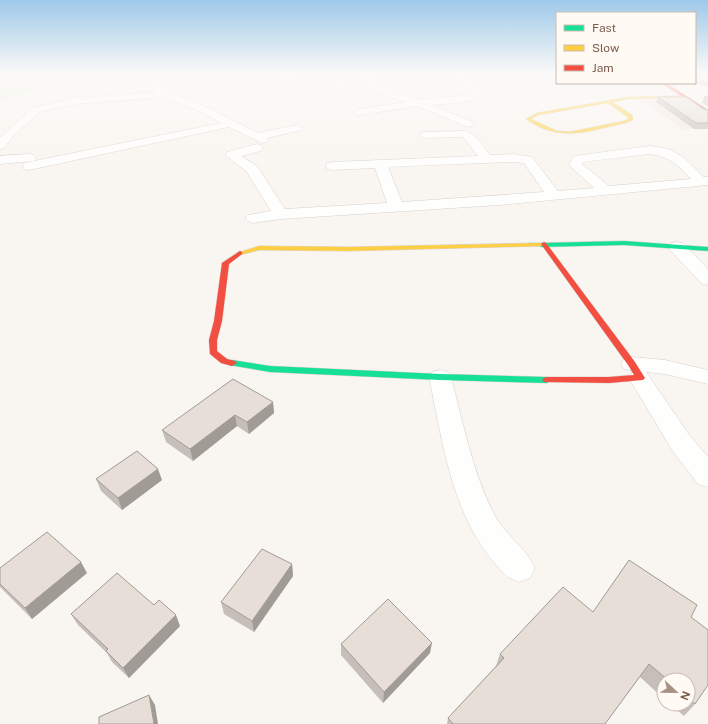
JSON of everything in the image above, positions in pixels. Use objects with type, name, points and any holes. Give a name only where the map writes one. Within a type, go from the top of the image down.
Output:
[{"type":"main road","points":[[565,109],[537,114],[528,119],[556,132],[569,133],[625,122],[631,119],[630,116],[619,109]]},
{"type":"main road","points":[[544,244],[636,371],[602,380],[440,377],[270,369],[237,365],[224,361],[213,352],[213,340],[218,321],[226,263],[235,255],[247,250],[259,248],[349,249],[544,244],[624,243],[677,248],[708,249]]},
{"type":"street","points":[[14,116],[40,109]]},
{"type":"street","points":[[203,109],[258,142]]},
{"type":"street","points":[[359,112],[380,109]]},
{"type":"street","points":[[433,109],[469,124]]},
{"type":"street","points":[[0,145],[10,133],[36,110]]},
{"type":"street","points":[[0,160],[29,162],[156,140],[229,124]]},
{"type":"street","points":[[281,214],[252,169],[231,155],[258,142],[297,128]]},
{"type":"street","points":[[424,135],[466,134],[471,138],[486,159]]},
{"type":"street","points":[[605,190],[575,165],[578,159],[649,150],[660,151],[675,156],[705,181]]},
{"type":"street","points":[[332,166],[513,158],[528,160],[532,163],[554,196]]},
{"type":"street","points":[[380,164],[396,206]]},
{"type":"street","points":[[253,218],[281,214],[396,206],[499,201],[705,181]]},
{"type":"street","points":[[677,248],[708,280]]},
{"type":"street","points":[[708,377],[665,367],[636,371],[681,443],[708,476]]},
{"type":"street","points":[[440,377],[462,467],[479,514],[491,538],[519,568]]},
{"type":"shaded area","points":[[655,109],[694,109],[708,118],[708,129],[682,129]]},
{"type":"building","points":[[675,109],[708,110],[708,123],[696,123]]},
{"type":"building","points":[[233,379],[273,402],[247,422],[235,415],[190,449],[162,430]]},
{"type":"building","points":[[137,451],[158,469],[118,498],[96,479]]},
{"type":"building","points":[[47,532],[81,562],[25,608],[0,584],[0,568]]},
{"type":"building","points":[[262,549],[292,564],[252,621],[221,602]]},
{"type":"building","points":[[629,560],[697,605],[691,617],[708,630],[708,685],[696,703],[696,672],[658,672],[649,664],[605,724],[453,724],[448,718],[504,658],[500,654],[563,587],[593,612]]},
{"type":"building","points":[[117,573],[154,605],[159,600],[176,615],[123,668],[106,651],[108,649],[71,614]]},
{"type":"building","points":[[388,599],[432,643],[384,692],[341,644]]},
{"type":"building","points":[[149,695],[154,724],[99,724],[99,717]]},
{"type":"traffic: fast","points":[[541,245],[624,243],[708,249]]},
{"type":"traffic: fast","points":[[232,363],[270,369],[440,377],[547,380]]},
{"type":"traffic: slow","points":[[567,109],[537,114],[528,119],[556,132],[569,133],[625,122],[631,119],[630,116],[619,109]]},
{"type":"traffic: slow","points":[[240,253],[259,248],[349,249],[541,245]]},
{"type":"traffic: jam","points":[[703,109],[708,112]]},
{"type":"traffic: jam","points":[[544,244],[632,364],[640,378],[609,380],[547,380]]},
{"type":"traffic: jam","points":[[232,363],[224,361],[213,352],[213,340],[218,321],[226,263],[240,253]]}]
